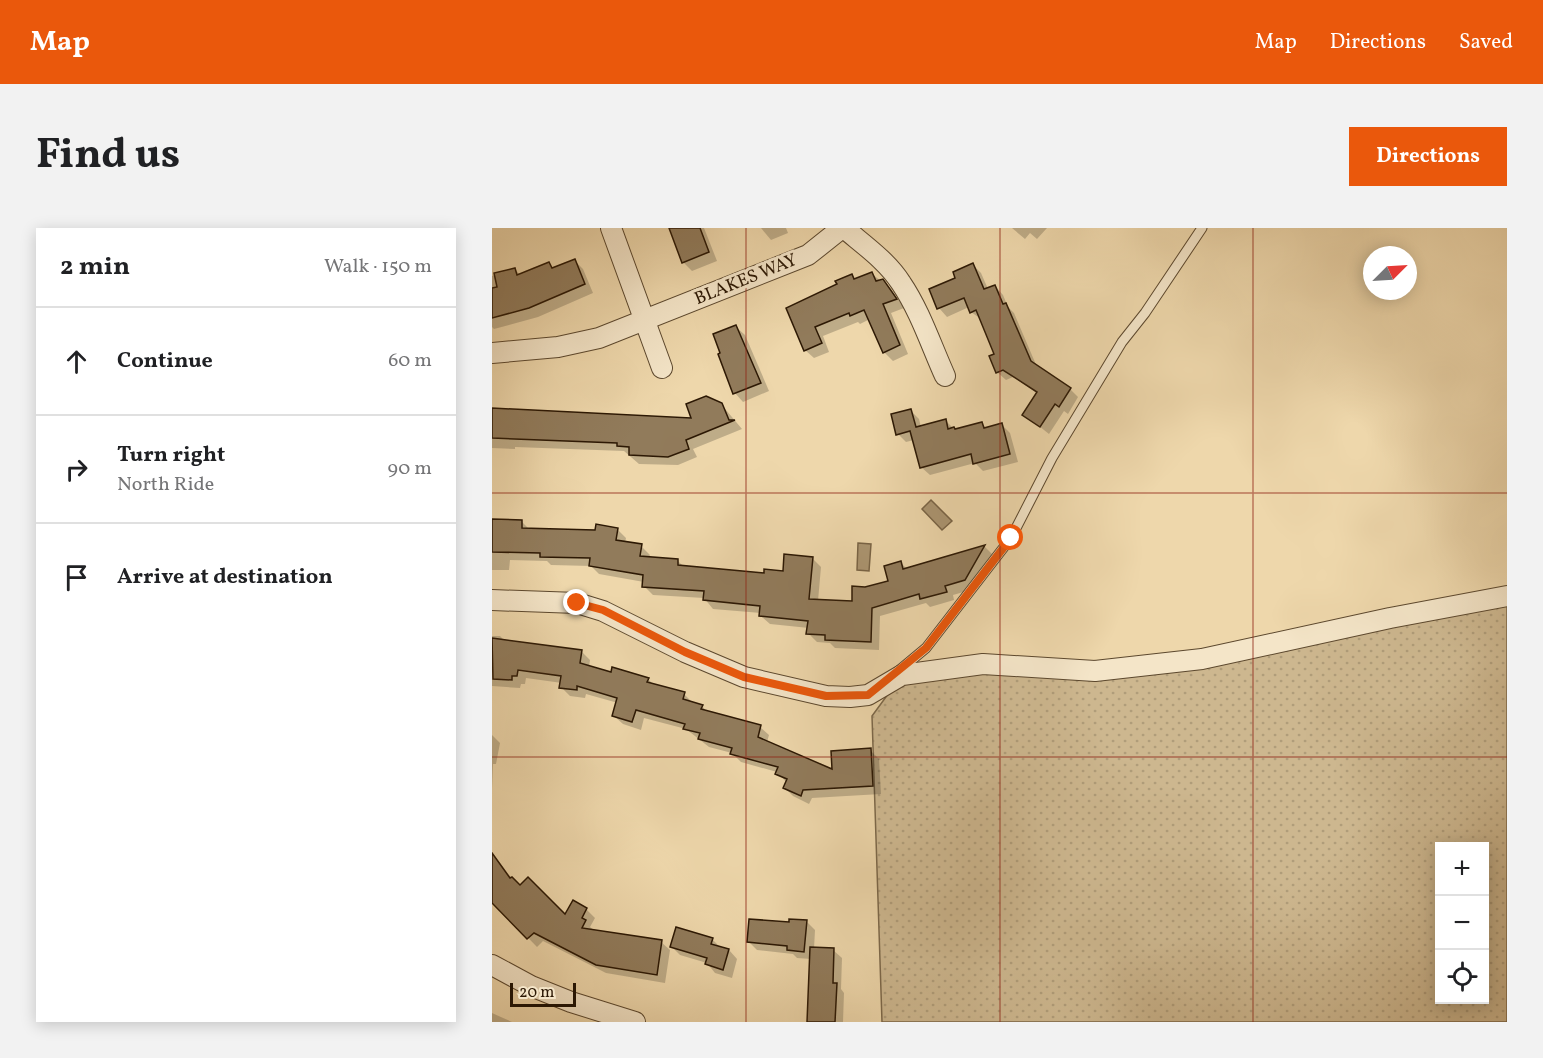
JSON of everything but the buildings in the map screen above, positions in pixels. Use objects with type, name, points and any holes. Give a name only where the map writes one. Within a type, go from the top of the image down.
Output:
[{"type":"street","points":[[611,228],[662,368]]},
{"type":"street","points":[[843,228],[885,263],[901,283],[945,376]]},
{"type":"street","name":"BLAKES WAY","points":[[492,353],[558,347],[599,338],[808,255],[843,228]]},
{"type":"street","points":[[492,600],[577,603],[603,610],[685,652],[744,677],[826,696],[868,695],[902,675],[982,664],[1095,671],[1202,659],[1390,618],[1507,596]]},
{"type":"street","points":[[492,965],[531,986],[571,1002],[634,1022]]},
{"type":"lane","points":[[868,695],[926,648],[1011,538],[1052,458],[1122,342],[1145,313],[1202,228]]},
{"type":"shaded area","points":[[931,500],[952,521],[942,530],[922,509]]},
{"type":"shaded area","points":[[858,543],[871,544],[869,571],[857,570]]},
{"type":"shaded area","points":[[1507,594],[1507,1022],[882,1022],[872,716],[902,675],[1095,671]]},
{"type":"route","points":[[577,603],[603,610],[685,652],[744,677],[826,696],[868,695],[926,648],[1011,538]]}]
